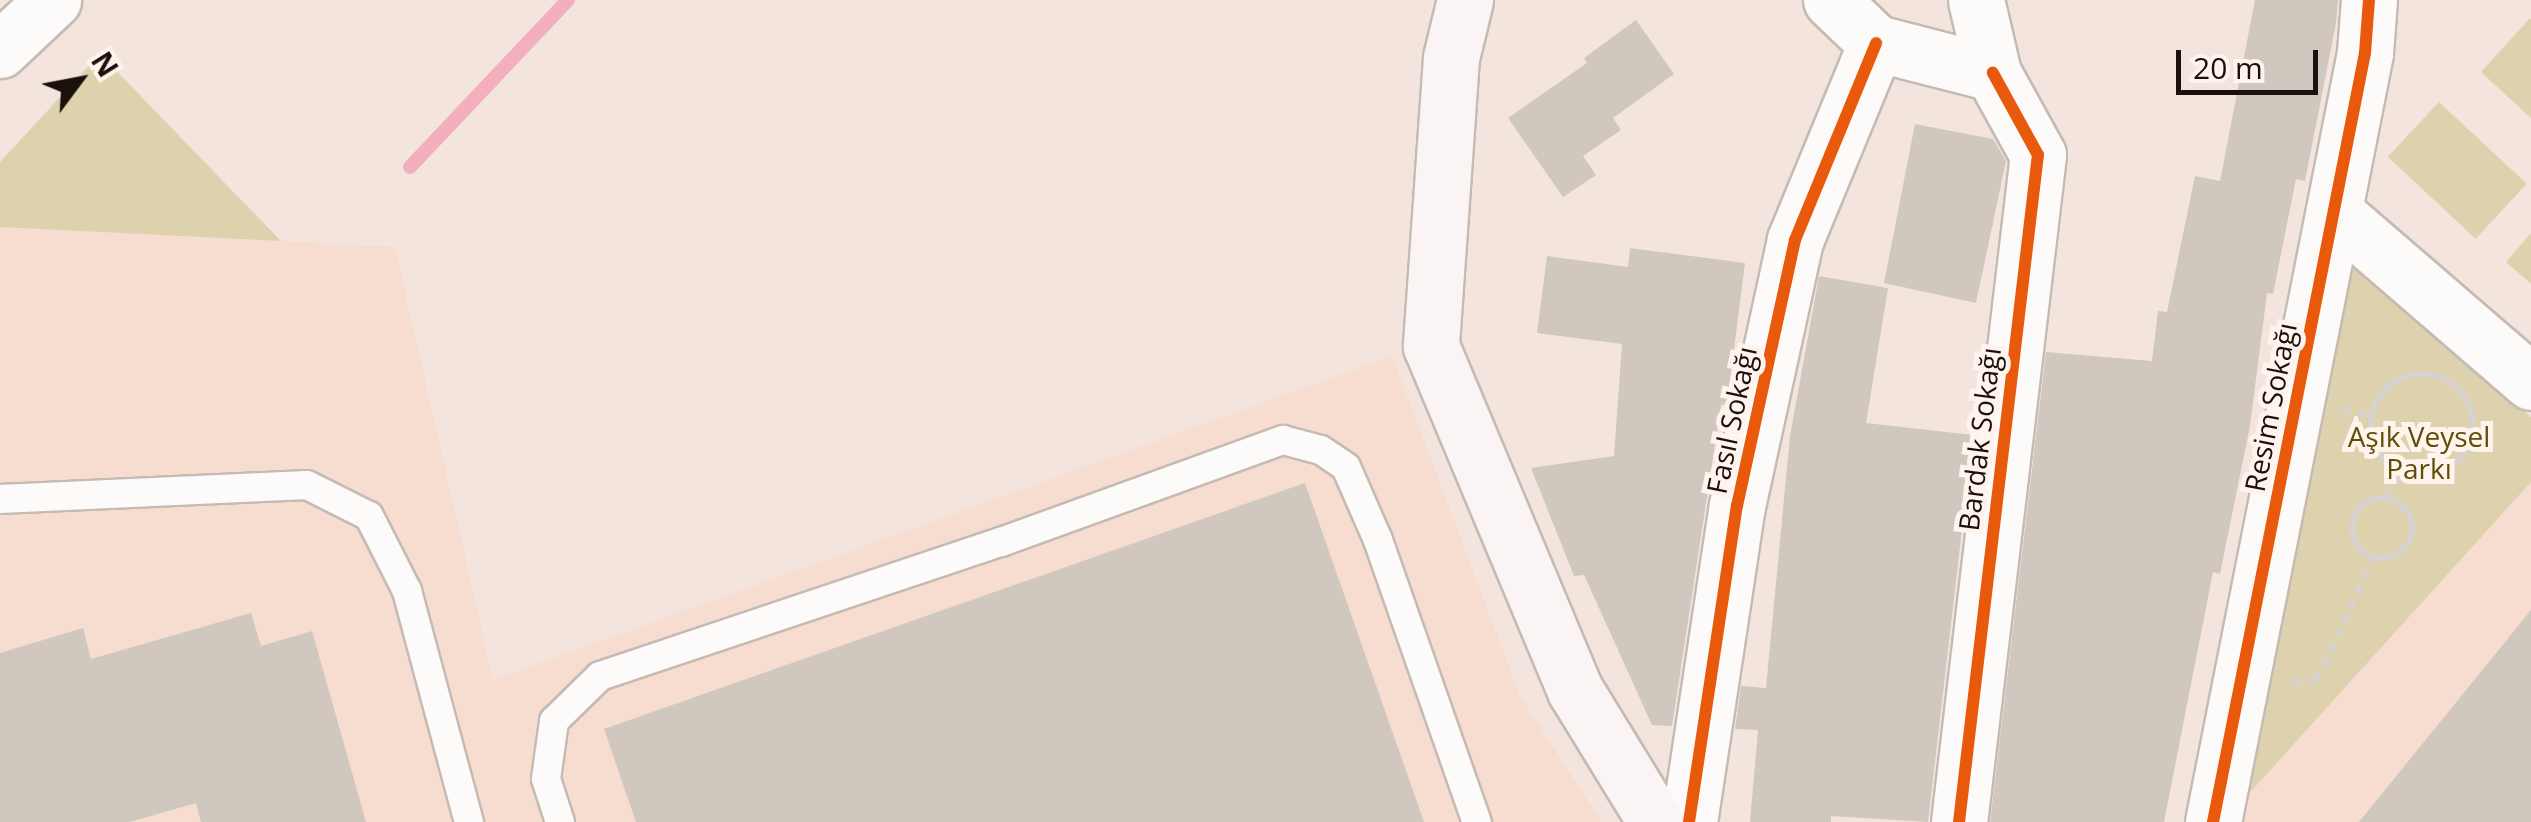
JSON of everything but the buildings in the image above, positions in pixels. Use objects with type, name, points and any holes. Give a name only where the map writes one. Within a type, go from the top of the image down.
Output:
[{"type":"main road","points":[[1464,0],[1451,58],[1431,346],[1575,690],[1656,822]]},
{"type":"street","points":[[0,50],[53,0]]},
{"type":"street","points":[[1831,0],[1876,42],[1993,73]]},
{"type":"street","name":"Bardak Sokağı","points":[[1959,822],[2038,154],[1993,73],[1976,0]]},
{"type":"street","name":"Resim Sokağı","points":[[2213,822],[2366,53],[2368,0]]},
{"type":"street","name":"Fasıl Sokağı","points":[[1689,822],[1737,506],[1795,240],[1876,42]]},
{"type":"street","points":[[2334,212],[2531,382]]},
{"type":"lane","points":[[560,822],[546,779],[554,721],[600,676],[1001,542],[1283,440],[1321,450],[1346,467],[1378,540],[1477,822]]},
{"type":"lane","points":[[0,498],[307,485],[369,516],[407,591],[469,822]]},
{"type":"path","points":[[2434,374],[2458,388],[2472,412],[2472,440],[2459,462],[2436,475],[2410,476],[2402,471],[2388,463],[2373,442],[2371,416],[2383,391],[2406,375],[2434,374]]},
{"type":"path","points":[[2386,497],[2402,504],[2412,518],[2413,535],[2404,550],[2390,558],[2373,558],[2360,550],[2352,537],[2352,521],[2359,508],[2386,497],[2402,471]]},
{"type":"path","points":[[2239,690],[2317,680],[2373,558]]},
{"type":"shaded area","points":[[0,227],[395,247],[493,680],[1392,356],[1521,698],[1602,822],[0,822]]},
{"type":"shaded area","points":[[2531,482],[2531,822],[2241,822],[2246,797]]},
{"type":"green space","points":[[2531,20],[2531,118],[2481,72]]},
{"type":"green space","points":[[100,54],[281,241],[0,227],[0,162]]},
{"type":"green space","points":[[2439,102],[2527,184],[2476,239],[2388,157]]},
{"type":"green space","points":[[2531,233],[2531,284],[2506,262]]},
{"type":"green space","name":"Aşık Veysel Parkı","points":[[2354,258],[2531,417],[2531,482],[2246,797]]},
{"type":"waterway","points":[[410,167],[568,0]]},
{"type":"cycle path","points":[[2213,822],[2365,53],[2369,0]]},
{"type":"cycle path","points":[[1689,822],[1737,506],[1795,240],[1876,43]]},
{"type":"cycle path","points":[[1959,822],[2038,155],[1993,73]]}]
